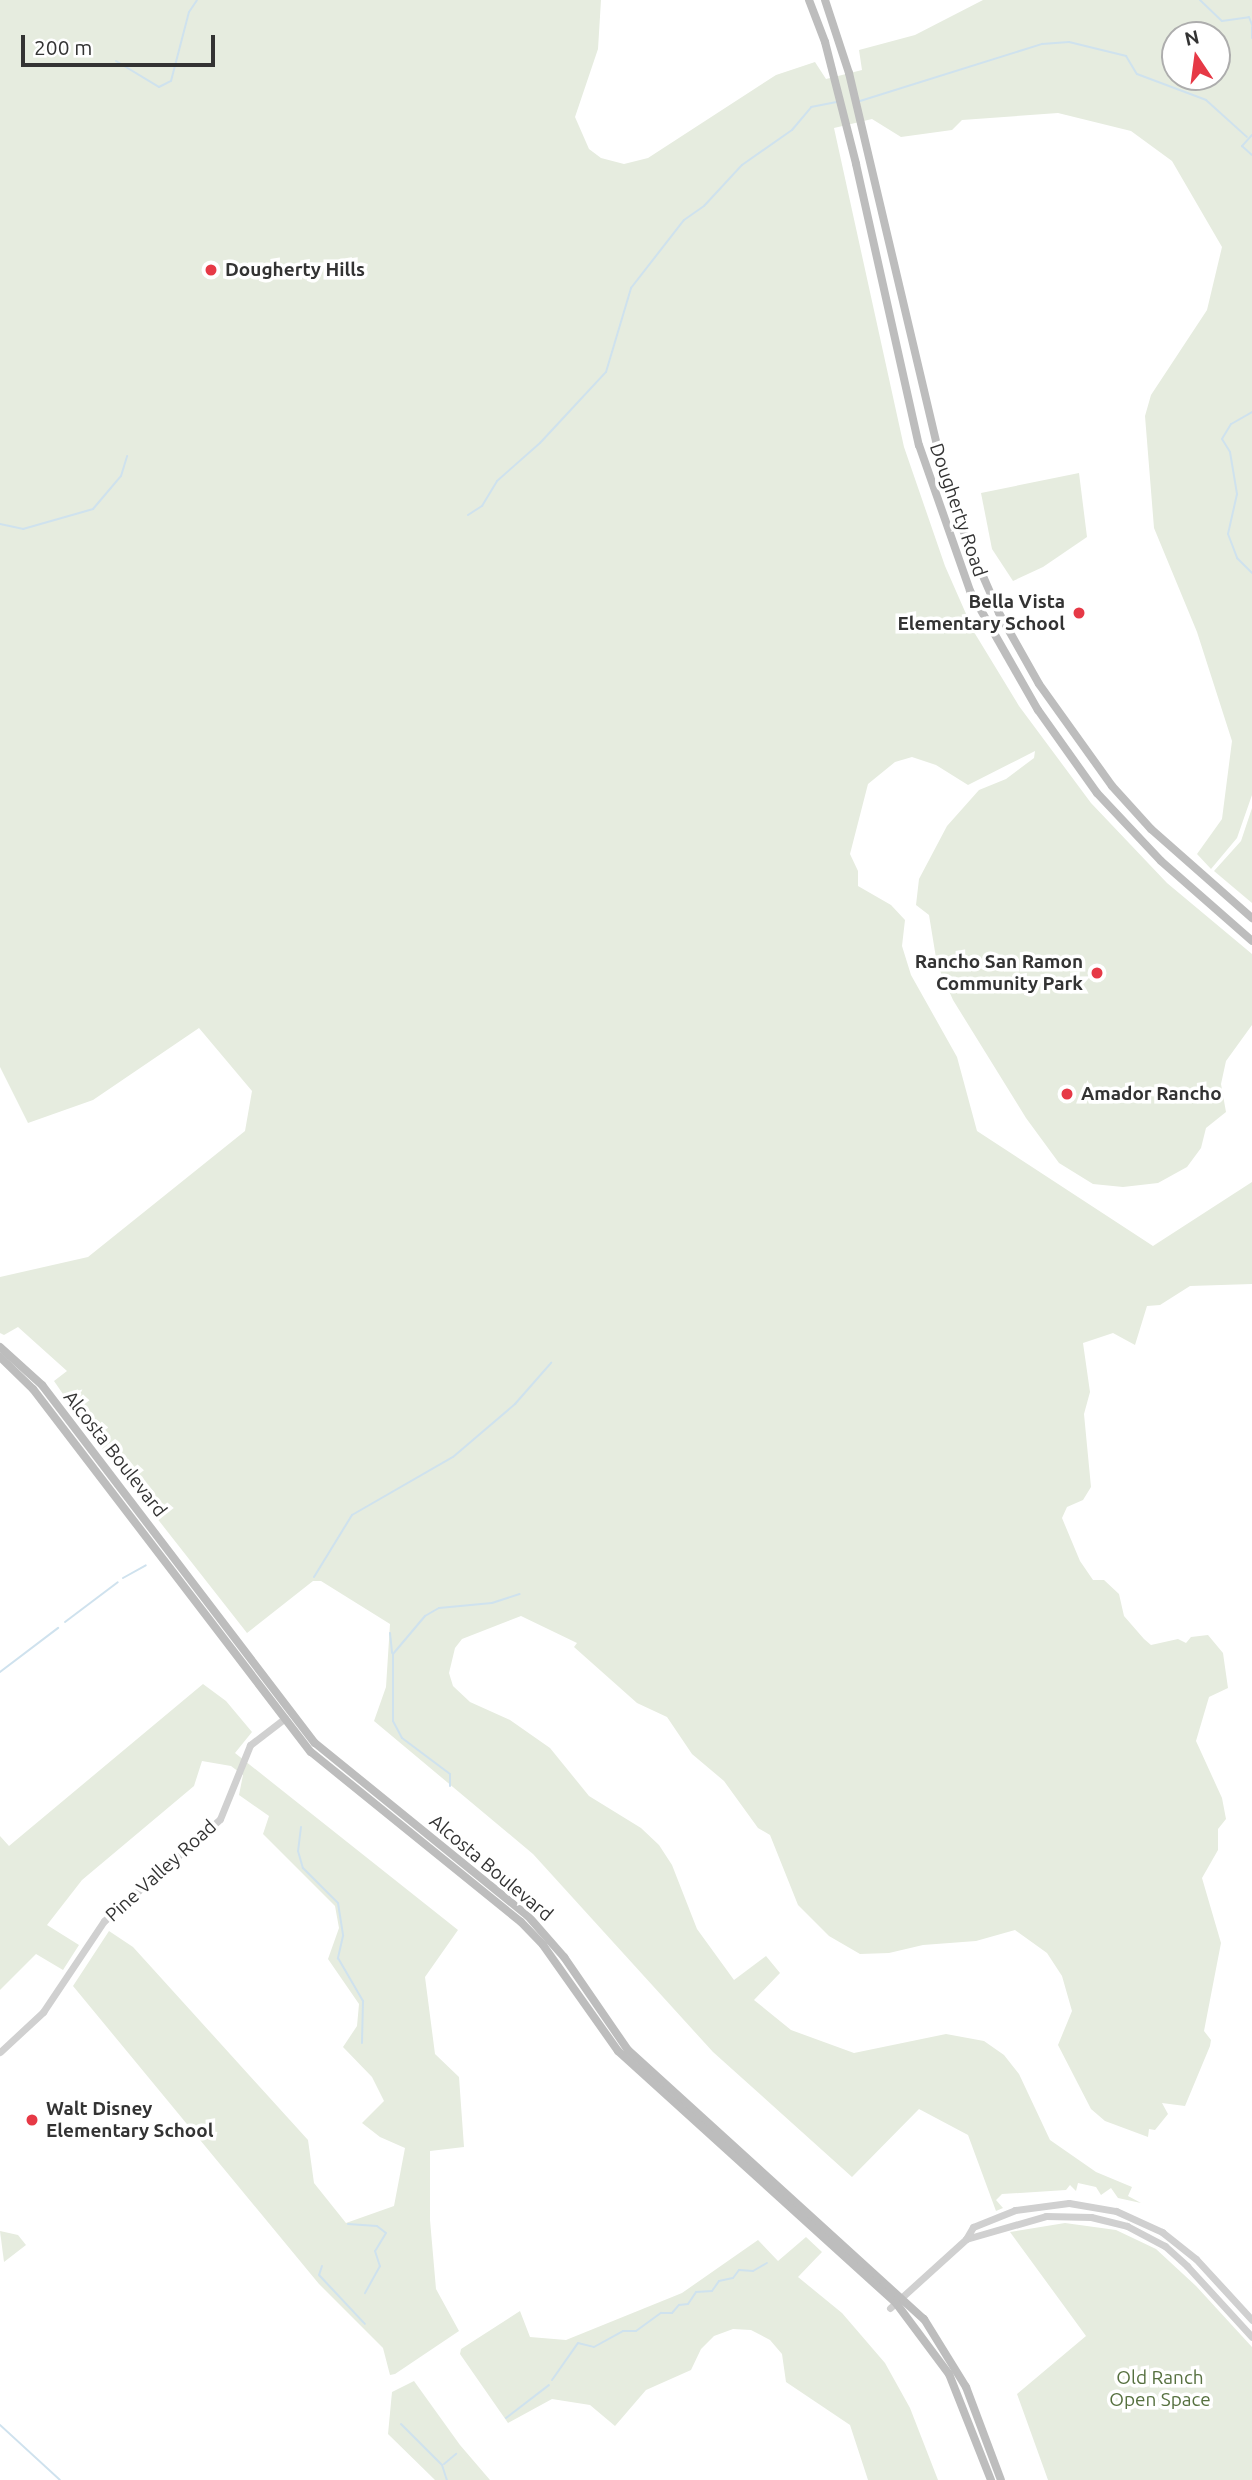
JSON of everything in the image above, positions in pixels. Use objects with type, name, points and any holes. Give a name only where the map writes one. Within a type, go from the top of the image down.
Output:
[{"type":"main road","name":"Dougherty Road","points":[[809,0],[834,77],[922,456],[949,542],[985,623],[1038,710],[1097,793],[1170,871],[1252,941]]},
{"type":"main road","name":"Dougherty Road","points":[[825,0],[849,73],[940,459],[959,521],[999,613],[1039,684],[1112,786],[1151,830],[1252,918]]},
{"type":"main road","name":"Alcosta Boulevard","points":[[0,1347],[42,1385],[315,1743],[528,1916],[564,1957],[628,2050],[896,2303],[948,2374],[991,2480]]},
{"type":"main road","name":"Alcosta Boulevard","points":[[0,1357],[33,1389],[311,1752],[521,1922],[618,2050],[896,2303],[932,2330],[966,2387],[1001,2480]]},
{"type":"street","name":"Pine Valley Road","points":[[0,2052],[43,2012],[104,1921],[220,1819],[250,1745],[285,1718]]},
{"type":"street","points":[[896,2303],[966,2239],[972,2227],[1025,2208],[1069,2203],[1116,2210],[1173,2239],[1252,2320]]},
{"type":"street","points":[[966,2239],[1046,2216],[1091,2217],[1120,2224],[1165,2246],[1252,2337]]},
{"type":"green space","points":[[0,0],[601,0],[598,49],[575,117],[589,149],[601,158],[624,164],[648,158],[776,75],[815,62],[826,79],[862,70],[859,50],[915,35],[983,0],[1252,0],[1252,795],[1237,838],[1211,869],[1197,854],[1222,819],[1232,741],[1197,632],[1154,528],[1145,416],[1151,395],[1207,310],[1222,247],[1172,161],[1131,131],[1058,113],[962,120],[952,130],[901,137],[872,119],[834,128],[904,447],[945,566],[974,632],[1019,706],[1091,803],[1167,883],[1252,954],[1252,1025],[1226,1061],[1221,1084],[1226,1112],[1206,1128],[1201,1148],[1187,1167],[1158,1183],[1123,1187],[1093,1184],[1059,1163],[1026,1118],[953,1000],[937,964],[929,915],[916,905],[919,879],[947,826],[979,790],[1006,779],[1034,758],[1035,751],[968,785],[936,765],[912,757],[895,762],[868,784],[850,854],[858,871],[858,886],[891,905],[905,920],[902,946],[911,975],[957,1057],[977,1131],[1153,1246],[1252,1182],[1252,1284],[1190,1286],[1160,1305],[1147,1306],[1135,1345],[1113,1333],[1083,1343],[1090,1392],[1084,1414],[1091,1487],[1083,1500],[1067,1507],[1062,1518],[1080,1561],[1093,1580],[1104,1580],[1119,1594],[1124,1616],[1151,1645],[1178,1639],[1186,1643],[1191,1637],[1208,1635],[1223,1653],[1228,1688],[1209,1697],[1196,1741],[1222,1798],[1226,1819],[1218,1829],[1218,1850],[1202,1878],[1221,1943],[1204,2031],[1211,2040],[1210,2046],[1185,2106],[1162,2103],[1168,2114],[1155,2130],[1149,2129],[1148,2137],[1105,2121],[1091,2109],[1058,2045],[1072,2011],[1062,1976],[1047,1953],[1015,1930],[976,1941],[923,1945],[889,1953],[860,1954],[829,1936],[798,1905],[770,1835],[758,1828],[724,1781],[692,1754],[667,1717],[637,1703],[574,1647],[577,1643],[521,1616],[462,1639],[455,1648],[449,1673],[453,1686],[470,1702],[510,1720],[550,1748],[589,1796],[641,1828],[659,1845],[672,1865],[697,1929],[734,1980],[766,1956],[780,1973],[754,2000],[791,2030],[854,2053],[946,2034],[984,2041],[1004,2055],[1019,2074],[1050,2140],[1096,2172],[1132,2187],[1128,2196],[1141,2203],[1118,2198],[1111,2188],[1101,2195],[1096,2187],[1078,2183],[1076,2191],[1070,2185],[1066,2190],[1002,2194],[996,2200],[1003,2208],[996,2211],[968,2135],[919,2109],[852,2177],[713,2052],[533,1854],[374,1721],[386,1687],[390,1624],[321,1581],[313,1581],[247,1633],[87,1429],[54,1381],[67,1371],[18,1327],[4,1335],[0,1333],[0,1277],[88,1257],[245,1131],[252,1091],[199,1028],[93,1100],[28,1123],[0,1067]]},
{"type":"green space","points":[[1079,473],[1087,537],[1043,567],[1013,581],[992,549],[981,493]]},
{"type":"green space","points":[[1252,808],[1252,903],[1214,871],[1241,841]]},
{"type":"green space","points":[[203,1684],[226,1701],[252,1732],[235,1753],[458,1930],[425,1977],[435,2054],[459,2077],[464,2147],[430,2151],[430,2220],[436,2289],[459,2331],[395,2374],[390,2375],[383,2348],[319,2284],[73,1986],[109,1931],[133,1947],[308,2140],[314,2183],[346,2223],[394,2206],[405,2148],[380,2137],[362,2123],[384,2101],[372,2077],[343,2047],[357,2026],[359,2004],[328,1959],[339,1928],[335,1906],[263,1834],[269,1816],[239,1795],[243,1775],[231,1766],[202,1761],[194,1786],[82,1880],[47,1925],[79,1945],[63,1970],[36,1954],[0,1990],[0,1836],[9,1846]]},
{"type":"green space","name":"Old Ranch Open Space","points":[[1065,2223],[1116,2230],[1156,2249],[1196,2286],[1252,2347],[1252,2480],[1048,2480],[1017,2394],[1086,2336],[1010,2232]]},
{"type":"green space","points":[[0,2231],[18,2235],[26,2245],[4,2262]]},
{"type":"green space","points":[[806,2237],[822,2252],[798,2277],[842,2313],[885,2363],[910,2408],[938,2480],[868,2480],[850,2425],[786,2382],[782,2354],[770,2340],[751,2330],[733,2329],[714,2336],[701,2349],[691,2370],[646,2390],[615,2426],[590,2405],[552,2399],[508,2423],[460,2354],[461,2349],[520,2311],[530,2337],[566,2340],[682,2293],[758,2240],[778,2261]]},
{"type":"green space","points":[[414,2381],[460,2445],[490,2480],[435,2480],[388,2434],[392,2392]]},
{"type":"waterway","points":[[116,61],[159,87],[171,81],[189,12],[197,0]]},
{"type":"waterway","points":[[1200,0],[1222,21],[1249,17],[1252,25]]},
{"type":"waterway","points":[[1252,27],[1252,38]]},
{"type":"waterway","points":[[860,101],[1042,44],[1069,42],[1126,56],[1137,74],[1206,100],[1247,137]]},
{"type":"waterway","points":[[468,515],[482,506],[497,481],[540,443],[606,372],[631,288],[684,220],[704,206],[742,165],[792,130],[811,107],[837,102]]},
{"type":"waterway","points":[[1252,135],[1242,146],[1252,155]]},
{"type":"waterway","points":[[1252,412],[1231,424],[1222,439],[1230,452],[1237,494],[1228,534],[1237,558],[1252,573]]},
{"type":"waterway","points":[[0,524],[23,529],[93,509],[121,476],[127,456]]},
{"type":"waterway","points":[[314,1577],[352,1515],[453,1457],[515,1404],[551,1363]]},
{"type":"waterway","points":[[123,1578],[146,1565]]},
{"type":"waterway","points":[[65,1622],[118,1582]]},
{"type":"waterway","points":[[450,1786],[450,1774],[402,1738],[393,1721],[393,1654],[425,1616],[439,1608],[492,1603],[520,1594]]},
{"type":"waterway","points":[[0,1672],[58,1628]]},
{"type":"waterway","points":[[390,1633],[392,1653]]},
{"type":"waterway","points":[[301,1827],[298,1851],[303,1868],[338,1903],[343,1936],[338,1958],[363,2001],[362,2043]]},
{"type":"waterway","points":[[348,2224],[377,2226],[386,2233],[375,2251],[380,2266],[365,2293]]},
{"type":"waterway","points":[[552,2380],[578,2343],[594,2347],[623,2331],[636,2331],[661,2313],[672,2313],[679,2305],[688,2304],[696,2292],[712,2291],[719,2281],[733,2278],[739,2270],[753,2271],[767,2263]]},
{"type":"waterway","points":[[322,2266],[319,2275],[365,2324]]},
{"type":"waterway","points":[[506,2418],[549,2385]]},
{"type":"waterway","points":[[401,2424],[442,2465],[447,2480]]},
{"type":"waterway","points":[[0,2425],[60,2480]]},
{"type":"waterway","points":[[444,2464],[456,2454]]},
{"type":"place","name":"Dougherty Hills","points":[[211,270]]},
{"type":"place","name":"Bella Vista Elementary School","points":[[1079,613]]},
{"type":"place","name":"Rancho San Ramon Community Park","points":[[1097,973]]},
{"type":"place","name":"Amador Rancho","points":[[1067,1094]]},
{"type":"place","name":"Walt Disney Elementary School","points":[[32,2120]]}]
